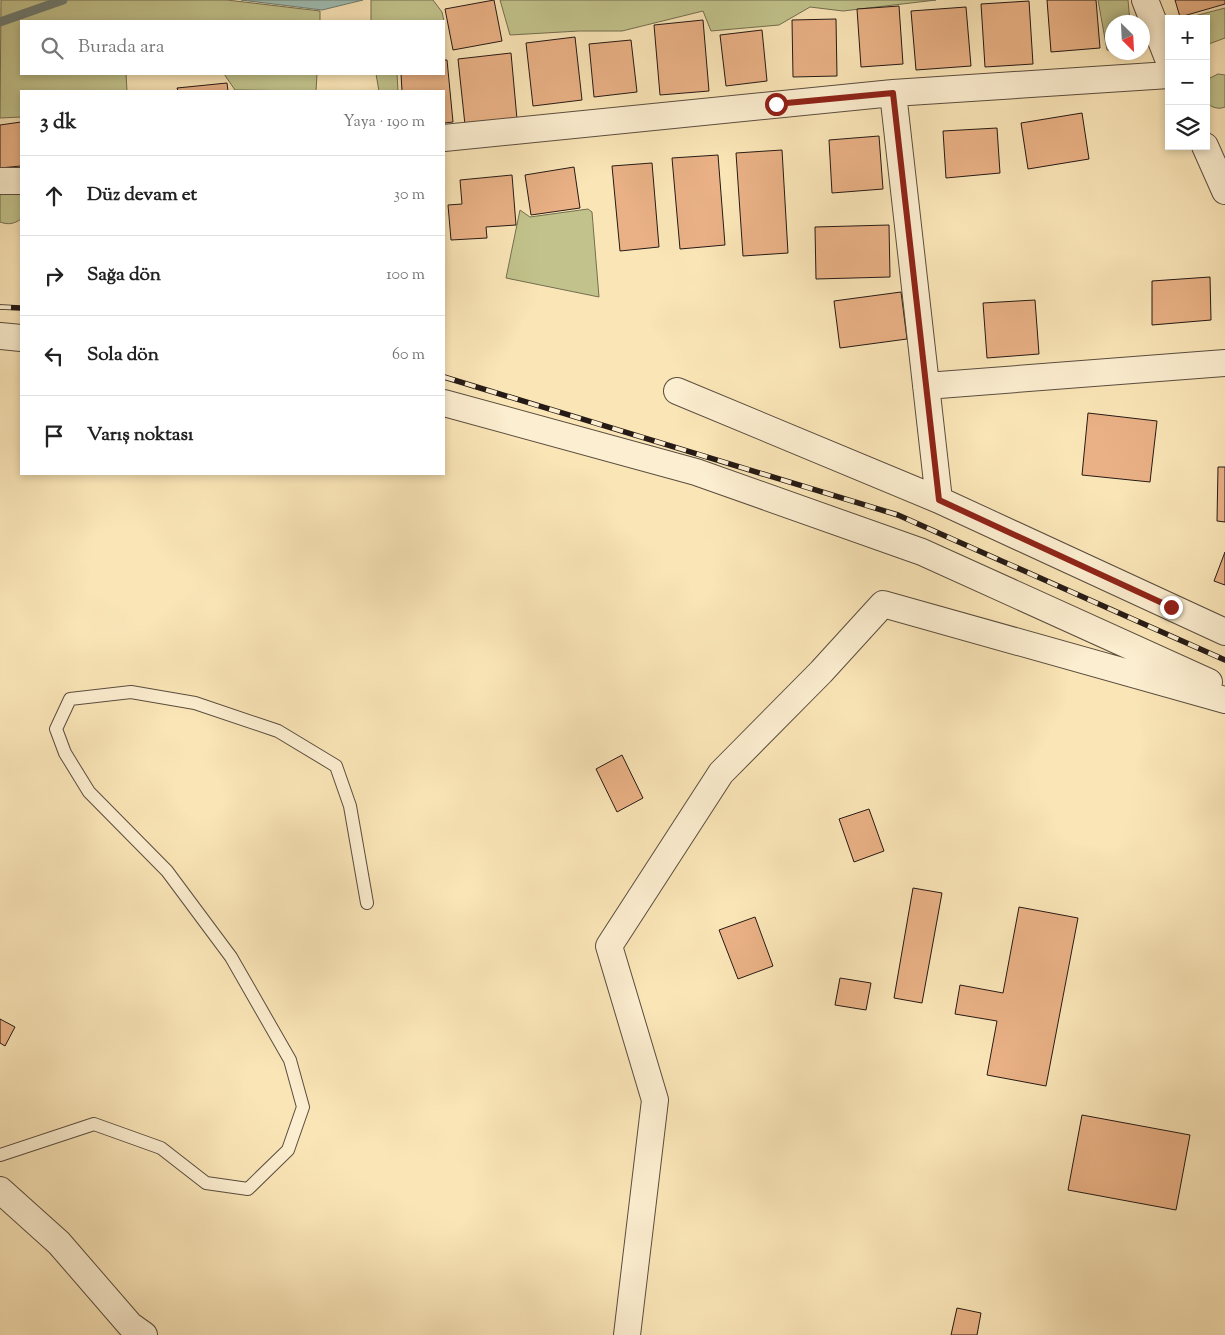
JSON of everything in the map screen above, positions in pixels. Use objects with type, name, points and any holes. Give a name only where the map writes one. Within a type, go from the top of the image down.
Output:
[{"type":"street","points":[[1145,0],[1169,60]]},
{"type":"street","points":[[445,138],[893,93],[1165,75]]},
{"type":"street","points":[[893,93],[939,500]]},
{"type":"street","points":[[1207,150],[1225,191]]},
{"type":"street","points":[[0,181],[20,180]]},
{"type":"street","points":[[0,336],[20,338]]},
{"type":"street","points":[[926,386],[1225,363]]},
{"type":"street","points":[[677,391],[939,500],[1225,632]]},
{"type":"street","points":[[445,403],[696,472],[922,552],[1225,689]]},
{"type":"street","points":[[627,1335],[656,1100],[609,946],[721,774],[821,672],[884,604],[1225,700]]},
{"type":"street","points":[[0,1190],[59,1243],[130,1325],[144,1335]]},
{"type":"lane","points":[[0,1154],[94,1124],[161,1148],[206,1183],[248,1189],[288,1150],[303,1106],[290,1060],[231,958],[167,871],[89,792],[65,753],[56,729],[70,699],[131,692],[195,703],[278,731],[336,766],[350,806],[367,903]]},
{"type":"green space","points":[[1,0],[227,0],[320,11],[320,20],[20,20],[20,75],[126,75],[127,90],[20,90],[20,117],[0,118]]},
{"type":"green space","points":[[371,0],[433,0],[442,12],[444,20],[371,20]]},
{"type":"green space","points":[[500,0],[936,0],[843,11],[810,7],[779,25],[711,31],[703,11],[622,31],[579,31],[510,35]]},
{"type":"green space","points":[[1098,0],[1128,0],[1129,15],[1105,15],[1105,39]]},
{"type":"green space","points":[[1225,8],[1225,38],[1210,44],[1210,15],[1198,15]]},
{"type":"green space","points":[[1218,74],[1225,75],[1225,107],[1220,108],[1210,105],[1210,78]]},
{"type":"green space","points":[[225,75],[317,75],[316,90],[235,90]]},
{"type":"green space","points":[[376,75],[397,75],[398,90],[379,90]]},
{"type":"green space","points":[[0,192],[18,193],[20,195],[20,220],[6,224],[0,222]]},
{"type":"green space","points":[[588,209],[592,212],[599,297],[506,278],[520,210],[530,217]]},
{"type":"water","points":[[241,0],[363,0],[322,10]]},
{"type":"building","points":[[494,0],[502,41],[453,50],[445,9]]},
{"type":"building","points":[[1047,0],[1096,0],[1100,48],[1051,52]]},
{"type":"building","points":[[1175,0],[1225,0],[1225,4],[1187,15],[1179,15]]},
{"type":"building","points":[[1029,1],[1033,64],[985,67],[981,4]]},
{"type":"building","points":[[899,6],[903,64],[861,67],[857,9]]},
{"type":"building","points":[[966,7],[971,66],[916,70],[911,11]]},
{"type":"building","points":[[836,19],[837,76],[793,77],[792,20]]},
{"type":"building","points":[[703,20],[709,91],[660,95],[654,25]]},
{"type":"building","points":[[762,30],[767,81],[726,86],[720,35]]},
{"type":"building","points":[[575,37],[582,100],[533,106],[526,43]]},
{"type":"building","points":[[631,40],[637,92],[594,97],[589,44]]},
{"type":"building","points":[[511,53],[517,119],[465,125],[458,59]]},
{"type":"building","points":[[445,60],[447,60],[453,122],[445,123],[445,90],[402,90],[401,75],[445,75]]},
{"type":"building","points":[[227,83],[228,90],[178,90],[177,88]]},
{"type":"building","points":[[1082,113],[1089,159],[1028,169],[1021,123]]},
{"type":"building","points":[[20,122],[20,166],[0,168],[0,125]]},
{"type":"building","points":[[997,128],[1000,173],[946,178],[943,131]]},
{"type":"building","points":[[879,136],[883,189],[832,193],[829,140]]},
{"type":"building","points":[[782,150],[788,253],[743,256],[736,153]]},
{"type":"building","points":[[718,155],[725,245],[680,249],[672,158]]},
{"type":"building","points":[[652,163],[659,247],[620,251],[612,166]]},
{"type":"building","points":[[574,167],[580,208],[531,215],[525,175]]},
{"type":"building","points":[[512,175],[516,225],[486,227],[487,238],[451,240],[448,205],[462,204],[460,180]]},
{"type":"building","points":[[889,225],[890,277],[816,279],[815,227]]},
{"type":"building","points":[[1210,277],[1211,320],[1152,325],[1152,281]]},
{"type":"building","points":[[901,292],[907,339],[840,348],[834,301]]},
{"type":"building","points":[[1035,300],[1039,354],[987,358],[983,303]]},
{"type":"building","points":[[1088,413],[1157,421],[1150,482],[1082,475]]},
{"type":"building","points":[[1218,467],[1225,467],[1225,522],[1217,521]]},
{"type":"building","points":[[1225,552],[1225,585],[1214,581]]},
{"type":"building","points":[[622,755],[643,798],[617,812],[596,769]]},
{"type":"building","points":[[869,809],[884,851],[854,862],[839,819]]},
{"type":"building","points":[[913,888],[942,893],[922,1003],[894,998]]},
{"type":"building","points":[[1019,907],[1078,918],[1046,1086],[987,1075],[997,1021],[955,1014],[960,985],[1003,993]]},
{"type":"building","points":[[755,917],[773,966],[738,979],[719,930]]},
{"type":"building","points":[[840,978],[871,983],[866,1010],[835,1005]]},
{"type":"building","points":[[0,1019],[15,1027],[5,1046],[0,1043]]},
{"type":"building","points":[[1082,1115],[1190,1135],[1176,1210],[1068,1190]]},
{"type":"building","points":[[957,1308],[981,1313],[977,1335],[951,1335]]},
{"type":"waterway","points":[[0,22],[63,0]]},
{"type":"railway","points":[[0,307],[20,308]]},
{"type":"railway","points":[[445,377],[898,515],[1225,660]]},
{"type":"route","points":[[776,104],[893,93],[939,500],[1171,607]]}]
